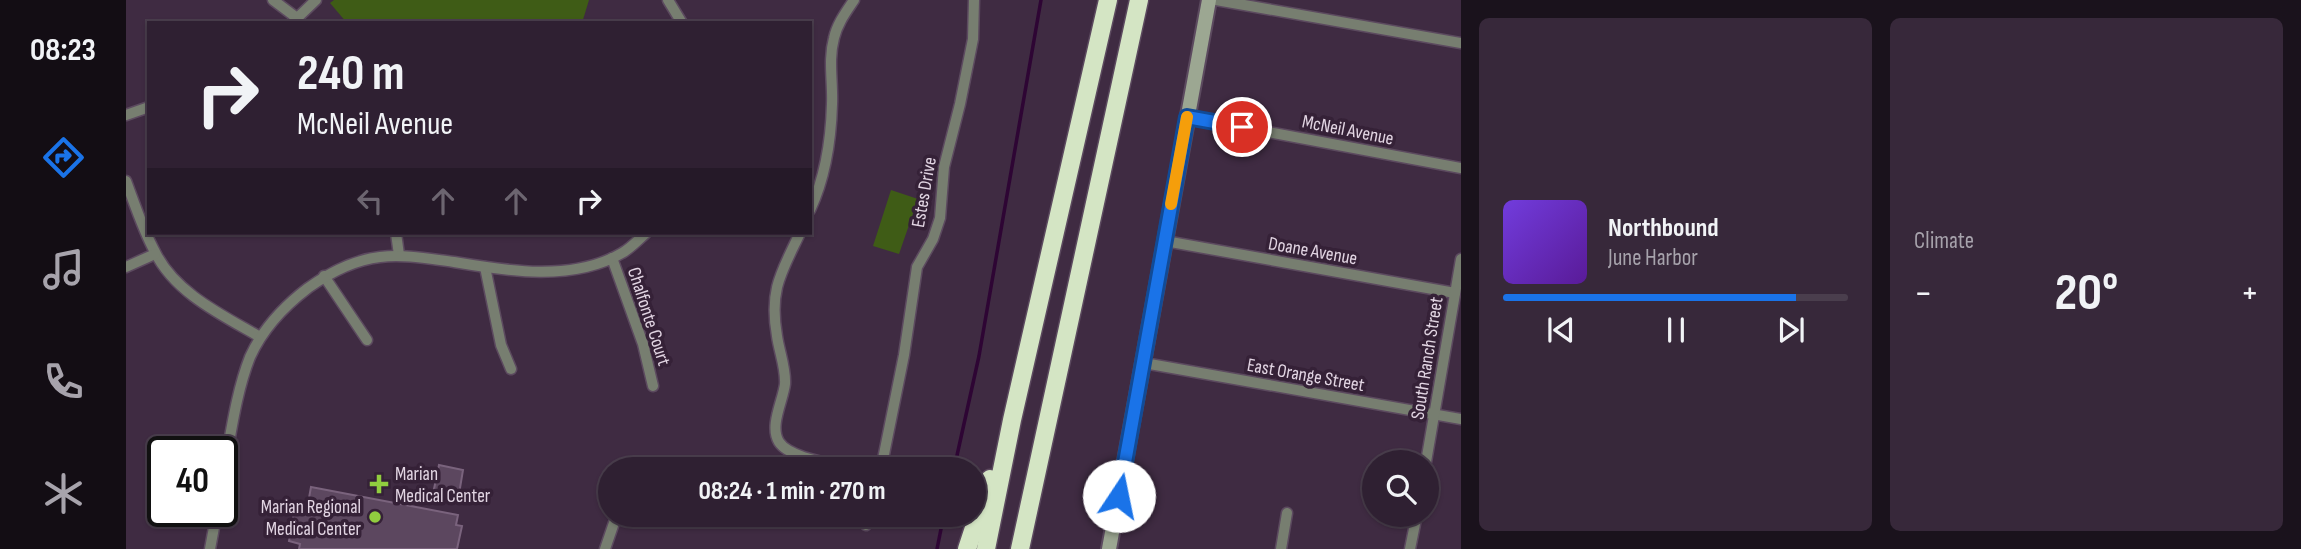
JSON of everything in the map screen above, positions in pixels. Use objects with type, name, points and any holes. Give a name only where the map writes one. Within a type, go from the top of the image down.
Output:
[{"type":"highway","points":[[986,549],[1012,420],[1108,0]]},
{"type":"highway","points":[[1020,549],[1139,0]]},
{"type":"highway","points":[[967,549],[1012,420]]},
{"type":"highway","points":[[1028,549],[1041,456]]},
{"type":"street","points":[[272,0],[295,20],[316,0]]},
{"type":"street","points":[[812,204],[826,165],[830,138],[831,51],[840,23],[854,0]]},
{"type":"street","name":"Estes Drive","points":[[883,457],[904,355],[917,267],[933,239],[940,218],[944,167],[973,39],[974,0]]},
{"type":"street","points":[[1109,549],[1209,0]]},
{"type":"street","points":[[1216,0],[1461,43]]},
{"type":"street","points":[[674,2],[681,21]]},
{"type":"street","points":[[126,115],[147,108]]},
{"type":"street","name":"McNeil Avenue","points":[[1187,117],[1461,168]]},
{"type":"street","points":[[126,181],[147,234]]},
{"type":"street","points":[[147,235],[155,254],[188,292],[260,337]]},
{"type":"street","points":[[396,235],[399,255]]},
{"type":"street","points":[[231,436],[240,391],[260,337],[289,302],[324,276],[366,260],[399,255],[520,271],[569,270],[612,258],[644,235]]},
{"type":"street","points":[[797,235],[778,278],[773,301],[773,315],[785,373],[776,435],[786,450],[803,457]]},
{"type":"street","name":"Doane Avenue","points":[[1165,242],[1455,293]]},
{"type":"street","points":[[126,267],[155,254]]},
{"type":"street","name":"Chalfonte Court","points":[[612,258],[643,344],[653,386]]},
{"type":"street","name":"South Ranch Street","points":[[1428,450],[1461,259]]},
{"type":"street","points":[[485,267],[501,345],[511,369]]},
{"type":"street","points":[[324,276],[367,340]]},
{"type":"street","name":"East Orange Street","points":[[1144,363],[1461,419]]},
{"type":"street","points":[[1281,549],[1287,513]]},
{"type":"street","points":[[210,549],[214,527]]},
{"type":"street","points":[[605,549],[613,527]]},
{"type":"street","points":[[1410,549],[1414,527]]},
{"type":"green space","points":[[334,0],[589,0],[583,21],[345,21],[330,3]]},
{"type":"green space","points":[[891,190],[918,199],[899,254],[873,246]]},
{"type":"building","points":[[439,465],[463,470],[459,494],[434,489]]},
{"type":"building","name":"Marian Regional Medical Center","points":[[311,487],[458,515],[456,525],[462,526],[457,549],[299,549],[300,544],[289,541],[295,507],[307,509]]},
{"type":"waterway","points":[[957,457],[979,356],[1041,0]]},
{"type":"waterway","points":[[937,549],[941,527]]},
{"type":"slow traffic","points":[[1171,204],[1187,117]]},
{"type":"place","name":"Marian Medical Center","points":[[379,484]]},
{"type":"place","name":"Marian Regional Medical Center","points":[[375,517]]},
{"type":"route","points":[[1119,496],[1187,117],[1242,127]]}]
